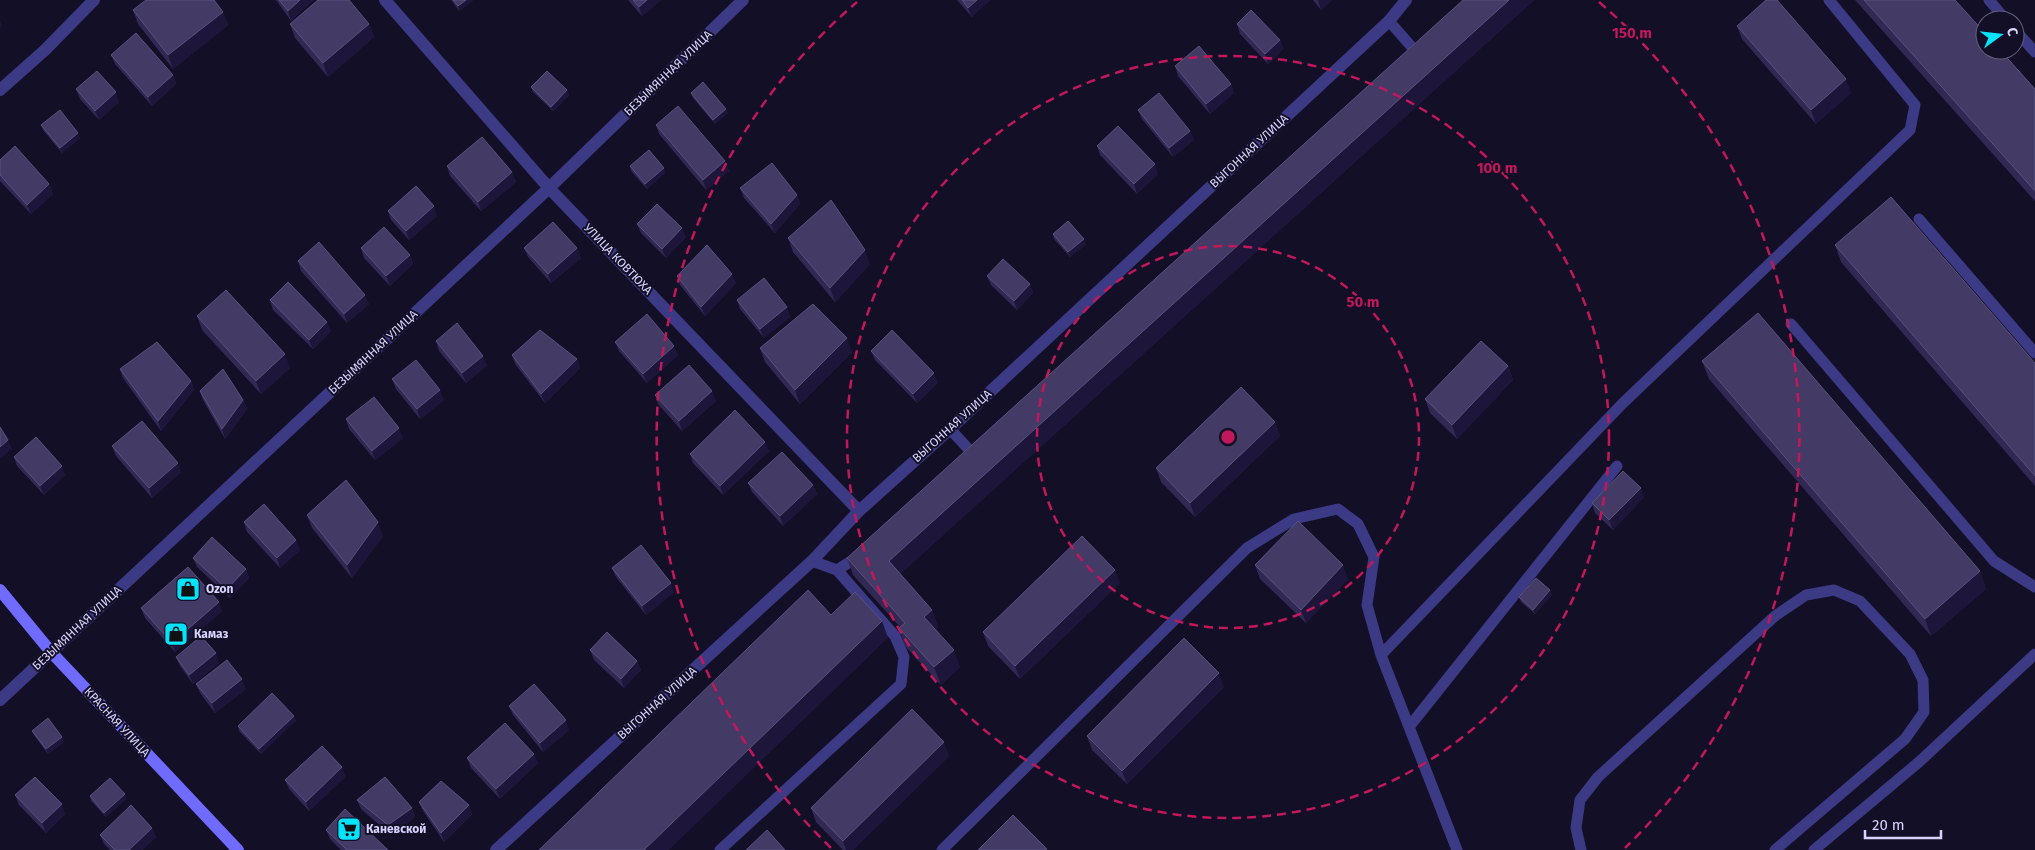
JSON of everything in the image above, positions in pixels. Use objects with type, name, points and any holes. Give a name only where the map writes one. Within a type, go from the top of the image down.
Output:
[{"type":"main road","name":"КРАСНАЯ УЛИЦА","points":[[0,590],[51,652],[238,850]]},
{"type":"street","points":[[0,90],[45,50],[94,0]]},
{"type":"street","name":"УЛИЦА КОВТЮХА","points":[[385,0],[549,188],[859,511]]},
{"type":"street","name":"БЕЗЫМЯННАЯ УЛИЦА","points":[[0,700],[549,188],[743,0]]},
{"type":"street","name":"ВЫГОННАЯ УЛИЦА","points":[[496,850],[812,561],[859,511],[1389,21],[1406,0]]},
{"type":"lane","points":[[1381,655],[1623,403],[1910,130],[1914,104],[1829,0]]},
{"type":"lane","points":[[1989,0],[1998,10]]},
{"type":"lane","points":[[1389,21],[1417,53]]},
{"type":"lane","points":[[2025,41],[2035,52]]},
{"type":"lane","points":[[1919,219],[2035,353]]},
{"type":"lane","points":[[1791,324],[1994,561],[2035,587]]},
{"type":"lane","points":[[950,428],[974,455]]},
{"type":"lane","points":[[1409,727],[1617,466]]},
{"type":"lane","points":[[942,850],[1247,548],[1294,519],[1338,509],[1358,524],[1374,557],[1368,605],[1381,655],[1457,850]]},
{"type":"lane","points":[[837,570],[872,548]]},
{"type":"lane","points":[[720,850],[901,684],[904,657],[895,636],[837,570],[812,561]]},
{"type":"lane","points":[[1581,850],[1576,828],[1580,800],[1598,777],[1774,616],[1806,595],[1834,590],[1860,601],[1910,654],[1923,680],[1924,712],[1905,740],[1776,850]]},
{"type":"lane","points":[[1814,850],[1919,762],[2035,654]]},
{"type":"building","points":[[146,0],[214,0],[223,12],[168,55],[133,10]]},
{"type":"building","points":[[279,0],[300,0],[288,11]]},
{"type":"building","points":[[318,0],[349,0],[369,24],[323,63],[290,24]]},
{"type":"building","points":[[453,0],[466,0],[458,6]]},
{"type":"building","points":[[633,0],[647,0],[639,7]]},
{"type":"building","points":[[962,0],[977,0],[968,8]]},
{"type":"building","points":[[1463,0],[1509,0],[889,561],[932,610],[924,617],[954,650],[934,667],[899,628],[905,623],[847,558]]},
{"type":"building","points":[[1766,0],[1777,0],[1846,79],[1811,110],[1737,26]]},
{"type":"building","points":[[1864,0],[1955,0],[1975,22],[1975,60],[2009,60],[2035,89],[2035,191]]},
{"type":"building","points":[[1251,10],[1280,40],[1265,54],[1237,24]]},
{"type":"building","points":[[136,33],[173,75],[148,97],[111,55]]},
{"type":"building","points":[[1199,46],[1231,84],[1206,104],[1175,66]]},
{"type":"building","points":[[97,71],[116,92],[95,111],[76,89]]},
{"type":"building","points":[[547,71],[567,90],[551,107],[531,87]]},
{"type":"building","points":[[703,82],[726,109],[713,120],[691,93]]},
{"type":"building","points":[[1159,93],[1190,131],[1169,148],[1138,110]]},
{"type":"building","points":[[678,106],[725,161],[703,180],[656,125]]},
{"type":"building","points":[[60,110],[78,133],[60,148],[41,125]]},
{"type":"building","points":[[1118,126],[1155,164],[1134,184],[1097,146]]},
{"type":"building","points":[[482,137],[512,172],[478,202],[447,166]]},
{"type":"building","points":[[15,146],[49,184],[27,205],[0,175],[0,160]]},
{"type":"building","points":[[649,150],[664,168],[645,184],[630,166]]},
{"type":"building","points":[[772,163],[797,195],[771,224],[740,188]]},
{"type":"building","points":[[416,186],[434,206],[406,231],[388,211]]},
{"type":"building","points":[[1891,197],[2035,363],[2035,476],[1835,245]]},
{"type":"building","points":[[831,200],[865,250],[830,288],[788,238]]},
{"type":"building","points":[[657,204],[682,228],[662,249],[637,224]]},
{"type":"building","points":[[1068,221],[1084,239],[1068,252],[1053,234]]},
{"type":"building","points":[[553,222],[577,248],[548,274],[524,248]]},
{"type":"building","points":[[384,227],[410,255],[386,276],[361,248]]},
{"type":"building","points":[[319,242],[365,295],[344,314],[298,261]]},
{"type":"building","points":[[707,245],[732,274],[701,307],[677,276]]},
{"type":"building","points":[[1003,259],[1030,284],[1014,301],[987,276]]},
{"type":"building","points":[[764,278],[787,307],[760,329],[737,300]]},
{"type":"building","points":[[288,282],[327,322],[309,340],[270,300]]},
{"type":"building","points":[[226,290],[285,354],[256,381],[197,316]]},
{"type":"building","points":[[813,304],[847,338],[795,390],[760,348]]},
{"type":"building","points":[[1758,313],[1980,571],[1925,619],[1702,361]]},
{"type":"building","points":[[647,314],[674,346],[643,374],[615,342]]},
{"type":"building","points":[[457,323],[483,356],[462,373],[436,341]]},
{"type":"building","points":[[540,330],[577,359],[541,394],[512,355]]},
{"type":"building","points":[[892,330],[934,373],[913,394],[871,351]]},
{"type":"building","points":[[1481,341],[1508,366],[1452,425],[1425,399]]},
{"type":"building","points":[[157,342],[191,381],[158,421],[120,369]]},
{"type":"building","points":[[416,360],[440,390],[417,409],[392,379]]},
{"type":"building","points":[[689,365],[712,391],[679,421],[655,395]]},
{"type":"building","points":[[223,369],[243,400],[222,429],[200,391]]},
{"type":"building","points":[[1241,387],[1275,422],[1190,503],[1156,468]]},
{"type":"building","points":[[374,397],[399,428],[372,451],[346,419]]},
{"type":"building","points":[[735,410],[765,442],[720,486],[690,454]]},
{"type":"building","points":[[142,421],[178,463],[149,488],[112,446]]},
{"type":"building","points":[[0,427],[8,440],[0,447]]},
{"type":"building","points":[[36,437],[62,466],[40,486],[14,457]]},
{"type":"building","points":[[782,452],[813,485],[780,516],[748,483]]},
{"type":"building","points":[[1623,471],[1641,488],[1609,520],[1592,503]]},
{"type":"building","points":[[346,480],[378,522],[347,565],[307,515]]},
{"type":"building","points":[[264,504],[296,540],[277,558],[244,522]]},
{"type":"building","points":[[1298,521],[1343,565],[1301,610],[1255,565]]},
{"type":"building","points":[[1082,536],[1115,570],[1015,666],[983,632]]},
{"type":"building","points":[[212,537],[246,569],[227,589],[193,558]]},
{"type":"building","points":[[641,545],[671,583],[642,606],[612,568]]},
{"type":"building","points":[[188,567],[219,602],[172,643],[141,608]]},
{"type":"building","points":[[1536,578],[1550,590],[1533,610],[1519,597]]},
{"type":"building","points":[[808,590],[831,615],[855,592],[882,621],[644,850],[539,850]]},
{"type":"building","points":[[607,632],[637,661],[621,679],[590,650]]},
{"type":"building","points":[[201,636],[216,653],[189,675],[176,657]]},
{"type":"building","points":[[1184,638],[1219,673],[1122,771],[1087,736]]},
{"type":"building","points":[[227,660],[242,679],[212,703],[196,684]]},
{"type":"building","points":[[534,684],[566,720],[540,743],[509,706]]},
{"type":"building","points":[[272,693],[294,716],[259,749],[238,726]]},
{"type":"building","points":[[912,709],[944,742],[843,841],[811,808]]},
{"type":"building","points":[[48,718],[62,737],[46,749],[32,731]]},
{"type":"building","points":[[505,723],[534,754],[496,789],[467,758]]},
{"type":"building","points":[[322,746],[342,767],[306,802],[285,780]]},
{"type":"building","points":[[35,777],[62,804],[42,823],[15,795]]},
{"type":"building","points":[[385,777],[412,808],[388,825],[357,800]]},
{"type":"building","points":[[110,778],[125,794],[104,813],[90,796]]},
{"type":"building","points":[[441,781],[469,805],[441,833],[419,802]]},
{"type":"building","points":[[131,805],[152,828],[129,850],[115,850],[100,835]]},
{"type":"building","name":"Каневской","points":[[345,809],[388,850],[347,850],[326,830]]},
{"type":"building","points":[[1013,815],[1047,849],[978,850]]},
{"type":"building","points":[[767,830],[785,850],[746,850]]},
{"type":"place","name":"Ozon","points":[[188,589]]},
{"type":"place","name":"Камаз","points":[[176,634]]},
{"type":"place","name":"Каневской","points":[[349,829]]}]
